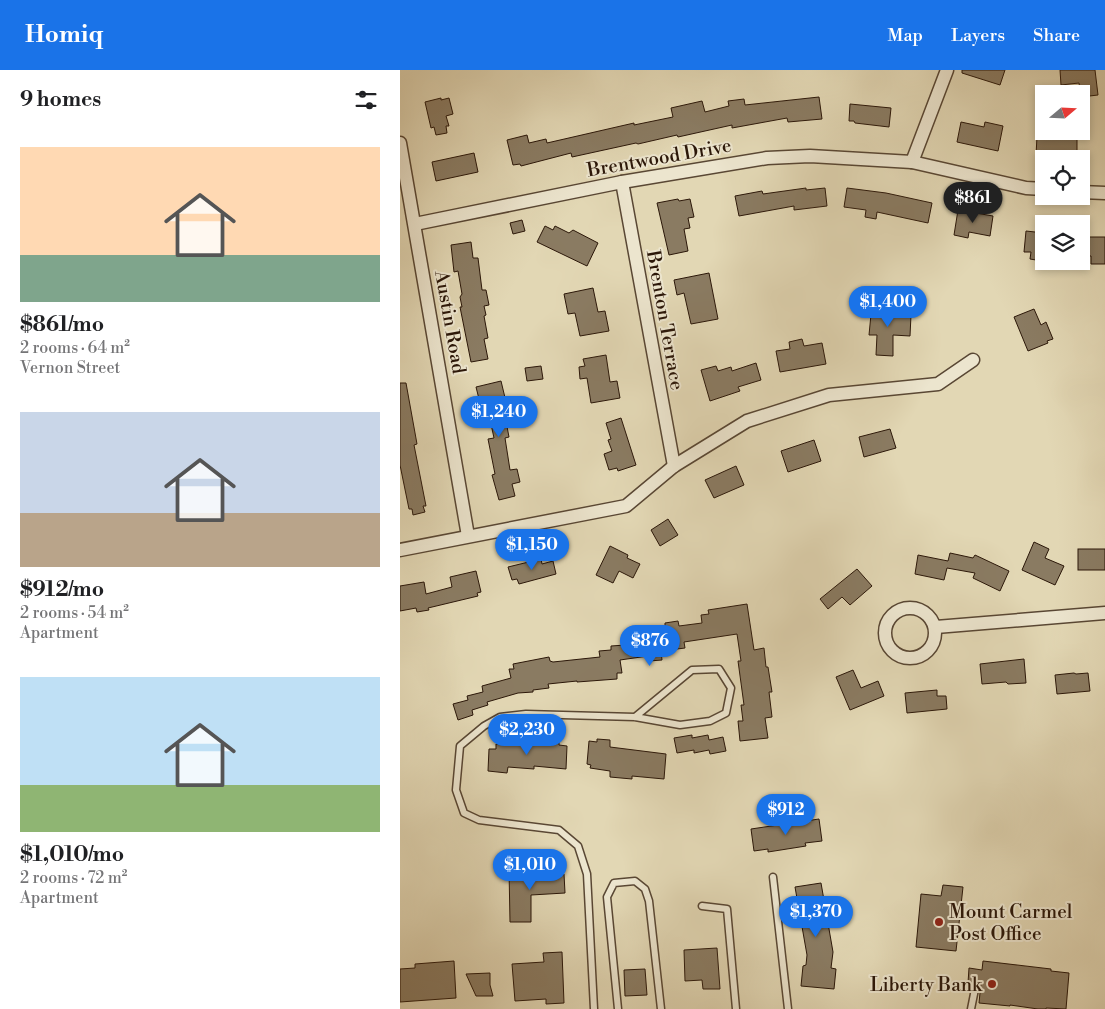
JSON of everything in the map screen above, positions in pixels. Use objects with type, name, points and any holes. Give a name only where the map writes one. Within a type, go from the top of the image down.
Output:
[{"type":"street","points":[[912,162],[947,70]]},
{"type":"street","name":"Austin Road","points":[[400,143],[468,536]]},
{"type":"street","name":"Brentwood Drive","points":[[415,224],[622,182],[767,158],[810,156],[912,162],[1035,188]]},
{"type":"street","name":"Brenton Terrace","points":[[622,182],[674,466]]},
{"type":"street","points":[[1090,192],[1105,193]]},
{"type":"street","points":[[400,550],[626,506],[674,466],[747,421],[829,395],[938,384],[973,360]]},
{"type":"street","points":[[912,607],[927,613],[936,627],[934,644],[921,656],[904,658],[890,648],[886,641],[886,624],[890,617],[904,608],[912,607]]},
{"type":"street","points":[[936,627],[1105,613]]},
{"type":"lane","points":[[594,1009],[587,874],[578,846],[559,830],[479,820],[464,813],[456,790],[460,746],[484,726],[500,718],[526,714],[635,717],[680,725],[710,721],[726,713],[730,688],[719,670],[692,670],[635,717]]},
{"type":"lane","points":[[773,877],[788,1009]]},
{"type":"lane","points":[[618,1009],[607,896],[614,883],[635,881],[645,889],[649,901],[661,1009]]},
{"type":"lane","points":[[702,906],[727,909],[736,1009]]},
{"type":"lane","points":[[971,1009],[976,984]]},
{"type":"building","points":[[962,70],[1005,70],[1000,85],[962,73]]},
{"type":"building","points":[[1060,70],[1095,70],[1098,95],[1090,96],[1090,85],[1079,85],[1079,83],[1061,85]]},
{"type":"building","points":[[819,97],[822,119],[788,122],[787,118],[732,128],[732,125],[572,157],[571,153],[521,166],[520,164],[513,165],[507,140],[527,135],[529,143],[546,139],[547,143],[634,123],[634,125],[673,117],[671,108],[702,101],[705,112],[729,106],[728,101],[744,99],[745,105]]},
{"type":"building","points":[[441,98],[441,100],[449,98],[453,114],[446,116],[449,126],[446,126],[447,133],[436,135],[434,127],[431,128],[425,102]]},
{"type":"building","points":[[850,104],[891,108],[889,127],[849,121]]},
{"type":"building","points":[[961,122],[984,127],[985,122],[1003,126],[998,151],[957,142]]},
{"type":"building","points":[[1037,140],[1077,140],[1077,150],[1036,150]]},
{"type":"building","points":[[474,153],[478,172],[436,181],[432,162]]},
{"type":"building","points":[[806,188],[806,190],[825,188],[827,206],[794,210],[794,206],[739,216],[735,196],[762,191],[763,194]]},
{"type":"building","points":[[847,188],[886,193],[932,203],[928,223],[877,212],[876,219],[865,217],[866,210],[844,207]]},
{"type":"building","points":[[678,199],[679,201],[690,199],[694,217],[688,218],[690,228],[684,229],[688,251],[669,255],[657,203]]},
{"type":"building","points":[[958,210],[993,216],[990,236],[969,232],[968,238],[954,235]]},
{"type":"building","points":[[522,220],[525,231],[513,234],[510,223]]},
{"type":"building","points":[[545,226],[553,230],[555,226],[569,233],[573,230],[598,243],[587,266],[537,242]]},
{"type":"building","points":[[1026,231],[1035,232],[1035,260],[1030,259],[1031,252],[1024,252]]},
{"type":"building","points":[[1090,237],[1105,237],[1105,264],[1091,264]]},
{"type":"building","points":[[471,242],[473,258],[478,258],[482,290],[486,290],[489,305],[484,306],[488,338],[484,339],[488,359],[471,362],[460,307],[462,307],[460,297],[462,294],[458,271],[454,272],[451,245]]},
{"type":"building","points":[[709,273],[718,319],[691,324],[684,293],[677,295],[674,280]]},
{"type":"building","points":[[593,288],[598,312],[605,311],[609,331],[580,336],[575,313],[568,314],[564,294]]},
{"type":"building","points":[[872,304],[889,304],[889,314],[911,315],[910,336],[893,335],[893,356],[876,355],[877,335],[869,335]]},
{"type":"building","points":[[1034,309],[1041,325],[1046,322],[1053,339],[1028,351],[1014,317]]},
{"type":"building","points":[[802,339],[804,346],[822,343],[826,364],[780,372],[776,351],[790,349],[789,342]]},
{"type":"building","points":[[606,355],[610,382],[617,381],[620,398],[591,403],[587,378],[580,379],[579,367],[585,366],[583,359]]},
{"type":"building","points":[[756,363],[761,380],[738,387],[740,391],[710,401],[701,370],[716,366],[718,371],[731,367],[732,371]]},
{"type":"building","points":[[541,366],[543,379],[527,381],[525,368]]},
{"type":"building","points":[[501,381],[507,406],[503,406],[509,437],[505,438],[510,470],[517,469],[520,482],[512,484],[515,496],[499,500],[492,475],[495,474],[488,439],[494,438],[488,410],[482,411],[476,387]]},
{"type":"building","points":[[400,383],[406,383],[417,444],[414,445],[426,506],[423,506],[425,512],[413,515],[412,509],[409,509],[400,465]]},
{"type":"building","points":[[621,418],[636,465],[618,471],[617,468],[609,470],[604,454],[612,451],[608,440],[611,439],[606,423]]},
{"type":"building","points":[[890,429],[896,448],[864,457],[859,437]]},
{"type":"building","points":[[814,440],[821,461],[788,472],[781,451]]},
{"type":"building","points":[[736,466],[744,485],[714,498],[705,480]]},
{"type":"building","points":[[668,519],[678,535],[660,546],[651,530]]},
{"type":"building","points":[[1034,542],[1049,549],[1045,558],[1064,566],[1055,585],[1022,570]]},
{"type":"building","points":[[610,546],[628,555],[627,558],[640,564],[633,578],[619,571],[613,583],[596,575]]},
{"type":"building","points":[[1078,549],[1105,549],[1105,570],[1078,570]]},
{"type":"building","points":[[950,553],[973,558],[975,555],[1009,571],[1000,591],[973,578],[975,573],[947,568],[944,580],[915,574],[918,555],[948,561]]},
{"type":"building","points":[[541,559],[542,564],[553,561],[556,574],[519,584],[517,579],[512,580],[508,567]]},
{"type":"building","points":[[857,569],[872,586],[850,605],[842,597],[828,609],[820,599]]},
{"type":"building","points":[[476,571],[481,592],[477,593],[478,596],[428,608],[429,610],[417,612],[416,608],[400,611],[400,586],[424,582],[426,594],[452,587],[450,577]]},
{"type":"building","points":[[747,604],[754,650],[764,648],[772,692],[769,692],[772,717],[765,718],[768,738],[740,741],[738,721],[743,721],[741,705],[744,705],[738,661],[741,661],[737,634],[684,642],[685,648],[661,651],[662,660],[649,661],[648,656],[620,660],[622,673],[617,673],[617,679],[548,684],[549,688],[518,693],[487,702],[488,705],[472,710],[473,715],[458,720],[453,704],[468,700],[467,696],[483,692],[482,686],[511,678],[509,669],[514,669],[513,664],[549,657],[550,661],[553,662],[600,657],[599,651],[611,650],[611,646],[640,644],[639,635],[642,634],[641,630],[665,627],[665,623],[678,621],[679,626],[702,623],[701,615],[709,614],[708,610]]},
{"type":"building","points":[[1024,659],[1026,683],[982,684],[980,664]]},
{"type":"building","points":[[853,670],[861,688],[878,681],[884,696],[850,710],[836,677]]},
{"type":"building","points":[[1088,673],[1090,691],[1057,694],[1055,675]]},
{"type":"building","points":[[937,690],[937,696],[946,696],[947,709],[907,713],[905,693]]},
{"type":"building","points":[[692,735],[692,738],[708,735],[709,740],[723,737],[726,751],[710,754],[709,750],[694,753],[694,750],[677,753],[674,738]]},
{"type":"building","points":[[597,739],[610,740],[610,747],[666,754],[664,779],[632,776],[632,779],[610,777],[610,771],[590,768],[591,765],[587,764],[589,741],[597,742]]},
{"type":"building","points":[[520,741],[559,742],[559,745],[567,746],[566,769],[534,766],[534,769],[508,767],[507,773],[488,771],[489,749],[496,749],[496,744],[519,745]]},
{"type":"building","points":[[819,819],[822,841],[805,843],[806,846],[768,852],[768,849],[754,851],[751,829]]},
{"type":"building","points":[[509,869],[531,869],[531,876],[564,874],[565,893],[531,895],[531,922],[510,922]]},
{"type":"building","points":[[821,883],[833,952],[831,968],[836,969],[834,989],[801,986],[803,966],[806,965],[807,955],[795,887]]},
{"type":"building","name":"Mount Carmel Post Office","points":[[943,885],[963,887],[956,951],[916,947],[921,894],[941,896]]},
{"type":"building","points":[[717,948],[720,989],[703,989],[702,980],[685,981],[684,950]]},
{"type":"building","points":[[562,952],[564,1003],[546,1004],[546,999],[515,1001],[512,964],[544,962],[543,953]]},
{"type":"building","points":[[454,961],[456,998],[400,1002],[400,969],[415,968],[415,964]]},
{"type":"building","points":[[983,961],[1069,973],[1066,1009],[1038,1009],[979,1003],[981,983],[976,979],[971,984],[968,983],[969,968],[982,970]]},
{"type":"building","points":[[645,969],[647,995],[625,996],[624,970]]},
{"type":"building","points":[[490,973],[490,985],[493,996],[476,996],[466,974]]},
{"type":"place","name":"Mount Carmel Post Office","points":[[939,922]]},
{"type":"place","name":"Liberty Bank","points":[[992,984]]}]
